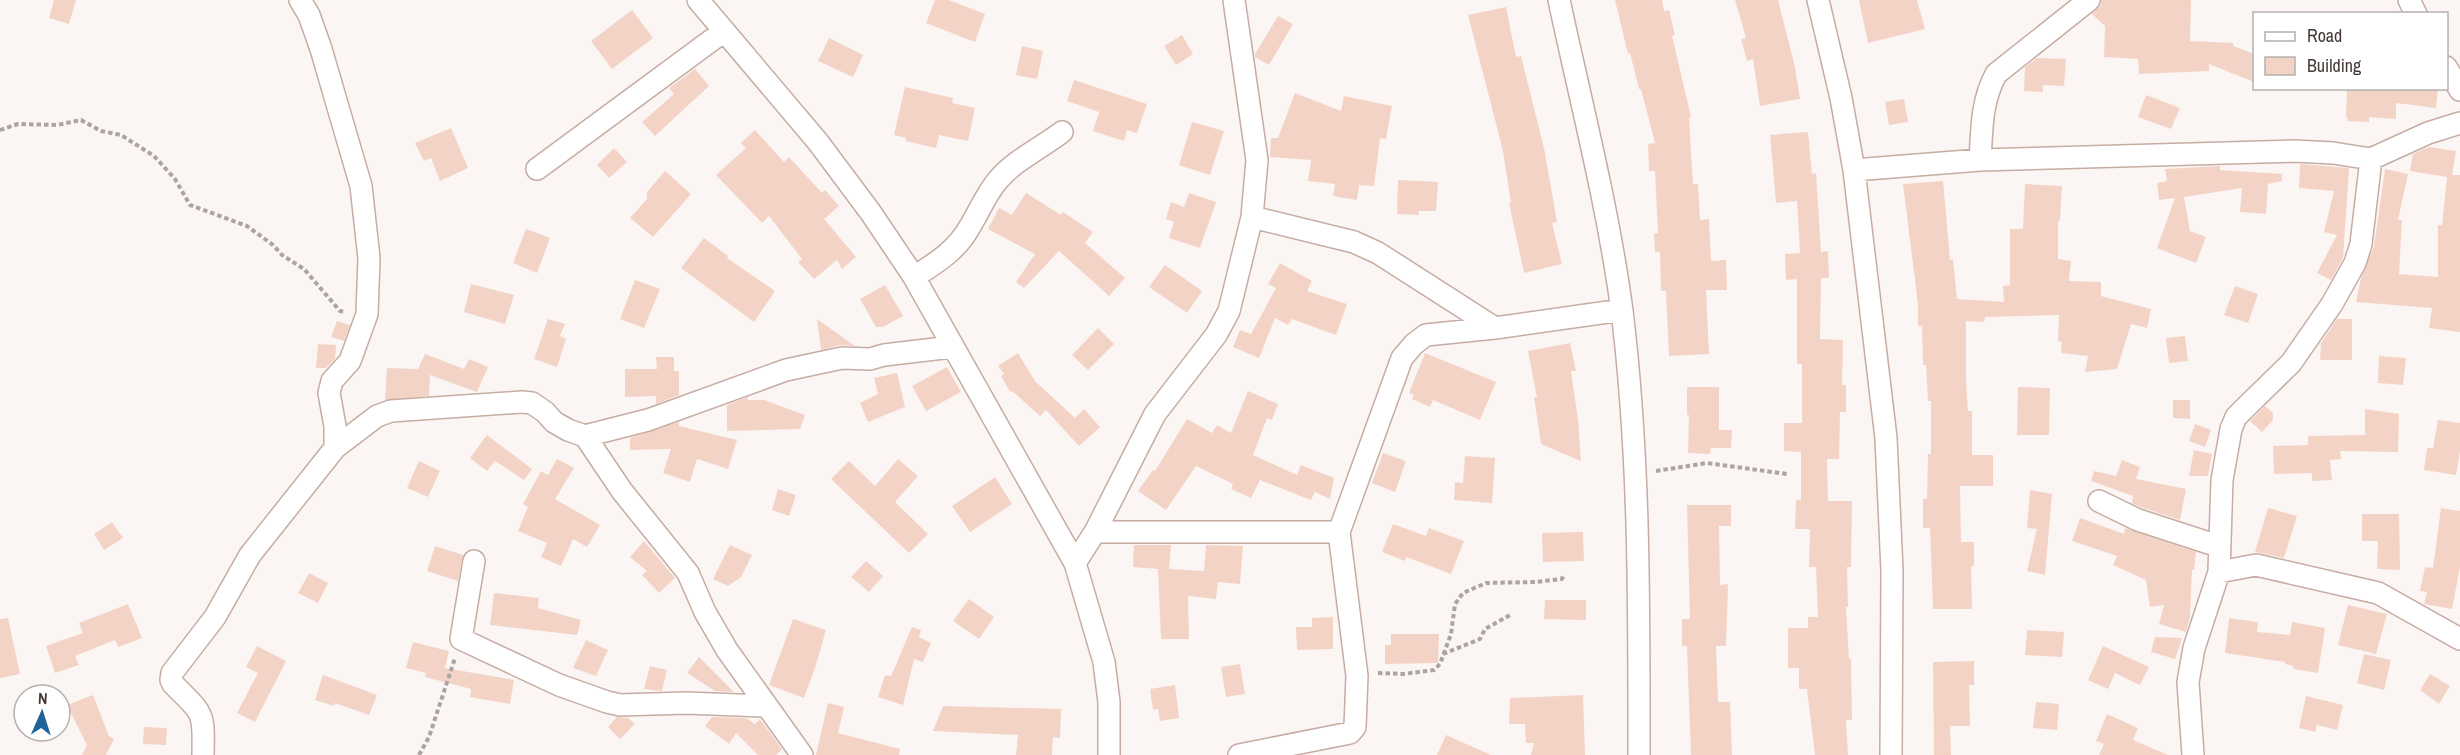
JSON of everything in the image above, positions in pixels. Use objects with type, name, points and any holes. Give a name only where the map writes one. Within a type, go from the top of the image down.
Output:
[{"type":"street","points":[[300,0],[309,15],[321,50],[361,186],[369,258],[367,314],[350,361],[332,381],[329,393],[335,426],[335,448]]},
{"type":"street","points":[[698,0],[819,142],[872,213],[914,277],[1075,563],[1104,662],[1109,702],[1109,755]]},
{"type":"street","points":[[1075,563],[1095,532],[1155,414],[1216,335],[1229,311],[1252,217],[1257,160],[1234,0]]},
{"type":"street","points":[[1559,0],[1609,233],[1622,310],[1635,476],[1639,755]]},
{"type":"street","points":[[1818,0],[1841,98],[1854,170],[1886,438],[1892,571],[1891,755]]},
{"type":"street","points":[[1980,160],[1983,107],[1987,91],[1996,74],[2089,0]]},
{"type":"street","points":[[537,169],[724,32]]},
{"type":"street","points":[[2448,70],[2460,90]]},
{"type":"street","points":[[1854,170],[1980,160],[2294,151],[2333,153],[2371,159],[2427,133],[2460,123]]},
{"type":"street","points":[[914,277],[944,258],[956,246],[993,187],[1004,174],[1062,132]]},
{"type":"street","points":[[2193,755],[2189,700],[2190,667],[2219,572],[2218,546],[2222,480],[2231,429],[2242,411],[2291,363],[2332,304],[2355,263],[2361,244],[2371,159]]},
{"type":"street","points":[[1252,217],[1354,242],[1378,253],[1495,328]]},
{"type":"street","points":[[1239,755],[1350,733],[1355,727],[1357,676],[1339,532],[1402,358],[1414,344],[1426,335],[1622,310]]},
{"type":"street","points":[[585,436],[648,420],[786,370],[842,358],[870,359],[884,355],[952,347]]},
{"type":"street","points":[[203,755],[204,721],[201,712],[173,684],[172,673],[215,617],[250,555],[335,448],[377,416],[391,411],[522,402],[532,403],[561,426],[585,436],[622,491],[688,573],[705,612],[727,650],[802,755]]},
{"type":"street","points":[[2099,501],[2138,520],[2218,546]]},
{"type":"street","points":[[1095,532],[1339,532]]},
{"type":"street","points":[[474,561],[461,639],[585,696],[614,703],[766,706]]},
{"type":"street","points":[[2219,572],[2256,565],[2378,593],[2460,639]]},
{"type":"path","points":[[0,130],[18,124],[57,125],[81,120],[101,131],[121,135],[154,156],[175,179],[190,206],[248,226],[282,255],[304,269],[340,311],[367,314]]},
{"type":"path","points":[[1635,476],[1707,463],[1787,474]]},
{"type":"path","points":[[1357,676],[1434,670],[1440,664],[1450,634],[1455,604],[1463,593],[1486,583],[1562,579],[1564,574]]},
{"type":"path","points":[[1442,655],[1480,639],[1485,629],[1512,614]]},
{"type":"path","points":[[419,755],[429,737],[461,639]]},
{"type":"building","points":[[54,0],[76,0],[69,24],[49,18]]},
{"type":"building","points":[[935,0],[949,0],[985,14],[975,42],[926,23]]},
{"type":"building","points":[[1615,0],[1662,0],[1664,11],[1669,10],[1675,35],[1672,36],[1691,117],[1689,117],[1693,184],[1698,184],[1700,220],[1709,219],[1711,261],[1726,260],[1727,290],[1706,290],[1709,354],[1669,356],[1666,291],[1661,291],[1660,252],[1655,252],[1654,234],[1658,233],[1655,171],[1649,171],[1648,144],[1655,143],[1641,89],[1639,89],[1630,53],[1628,54]]},
{"type":"building","points":[[1735,0],[1778,0],[1795,67],[1800,99],[1760,106],[1753,59],[1747,61],[1741,39],[1746,38]]},
{"type":"building","points":[[1859,0],[1917,0],[1925,29],[1868,43]]},
{"type":"building","points":[[2101,0],[2191,0],[2190,41],[2233,43],[2233,46],[2253,54],[2253,82],[2209,64],[2209,71],[2139,74],[2138,59],[2104,57],[2105,26],[2092,14],[2101,5]]},
{"type":"building","points":[[1506,7],[1516,57],[1521,56],[1544,148],[1557,222],[1552,223],[1562,264],[1524,273],[1509,203],[1511,203],[1503,151],[1468,15]]},
{"type":"building","points":[[632,10],[653,38],[612,69],[591,41]]},
{"type":"building","points":[[1278,16],[1293,24],[1269,65],[1255,57],[1255,54]]},
{"type":"building","points":[[1182,35],[1193,54],[1176,65],[1164,46]]},
{"type":"building","points":[[829,38],[863,55],[853,77],[818,61]]},
{"type":"building","points":[[1022,46],[1043,51],[1037,79],[1016,75]]},
{"type":"building","points":[[2037,58],[2066,59],[2064,86],[2043,85],[2043,92],[2024,91],[2025,67]]},
{"type":"building","points":[[695,69],[709,86],[655,136],[642,122],[674,94],[669,88]]},
{"type":"building","points":[[1074,80],[1147,104],[1137,133],[1127,130],[1124,141],[1093,131],[1099,112],[1067,101]]},
{"type":"building","points":[[905,87],[953,98],[952,103],[975,108],[968,141],[939,135],[936,148],[906,141],[906,138],[894,135]]},
{"type":"building","points":[[2347,90],[2438,90],[2436,108],[2396,103],[2396,119],[2369,117],[2369,122],[2347,121]]},
{"type":"building","points":[[1295,93],[1341,111],[1344,96],[1392,106],[1386,139],[1380,138],[1374,186],[1359,185],[1357,200],[1333,196],[1335,184],[1308,181],[1311,160],[1270,157],[1271,138],[1278,138]]},
{"type":"building","points":[[2146,95],[2180,108],[2171,129],[2138,117]]},
{"type":"building","points":[[1904,99],[1908,122],[1889,125],[1885,102]]},
{"type":"building","points":[[1192,122],[1224,131],[1210,175],[1179,165]]},
{"type":"building","points":[[451,128],[468,168],[440,181],[431,158],[424,161],[415,143]]},
{"type":"building","points":[[755,130],[784,162],[789,157],[822,193],[825,190],[839,206],[824,219],[856,257],[842,269],[837,260],[814,279],[798,262],[802,259],[769,216],[762,223],[716,175],[746,148],[741,143]]},
{"type":"building","points":[[1808,132],[1812,174],[1816,173],[1821,252],[1828,251],[1829,278],[1821,278],[1820,339],[1843,340],[1842,385],[1846,385],[1846,412],[1840,412],[1839,459],[1827,459],[1828,501],[1852,501],[1851,567],[1847,567],[1848,607],[1846,607],[1849,659],[1851,659],[1852,720],[1846,720],[1848,755],[1815,755],[1807,689],[1799,689],[1799,668],[1788,668],[1788,628],[1808,628],[1808,617],[1818,617],[1816,567],[1809,567],[1810,529],[1795,529],[1796,500],[1801,500],[1801,452],[1784,451],[1784,423],[1802,423],[1802,364],[1797,364],[1797,279],[1786,280],[1785,254],[1800,253],[1797,201],[1776,203],[1770,135]]},
{"type":"building","points":[[2429,147],[2456,151],[2452,175],[2460,175],[2460,332],[2429,328],[2432,308],[2356,302],[2361,278],[2374,246],[2385,169],[2408,174],[2398,220],[2402,220],[2399,274],[2438,277],[2438,225],[2442,225],[2447,177],[2410,171],[2413,154]]},
{"type":"building","points":[[614,148],[627,162],[609,178],[597,165]]},
{"type":"building","points":[[2300,164],[2349,168],[2343,258],[2331,280],[2317,273],[2337,235],[2324,232],[2334,191],[2299,188]]},
{"type":"building","points":[[2220,166],[2220,170],[2282,174],[2282,181],[2268,184],[2266,214],[2240,212],[2242,188],[2184,197],[2190,231],[2206,237],[2196,263],[2157,248],[2175,198],[2159,200],[2157,183],[2167,181],[2165,169]]},
{"type":"building","points":[[665,171],[691,194],[653,237],[630,218],[647,199],[647,192]]},
{"type":"building","points":[[1398,180],[1438,182],[1436,211],[1419,211],[1419,215],[1397,214]]},
{"type":"building","points":[[1943,181],[1950,260],[1953,259],[1957,299],[2004,302],[2003,286],[2010,285],[2010,229],[2023,229],[2025,184],[2062,186],[2060,221],[2058,221],[2058,259],[2071,261],[2069,281],[2101,282],[2101,296],[2151,309],[2147,328],[2131,324],[2117,369],[2085,372],[2088,356],[2061,353],[2062,342],[2058,341],[2059,315],[1985,317],[1984,322],[1966,321],[1966,382],[1968,411],[1972,411],[1972,455],[1993,455],[1993,486],[1960,486],[1961,542],[1974,542],[1974,566],[1971,566],[1972,609],[1933,609],[1930,528],[1923,528],[1923,499],[1927,499],[1928,454],[1931,454],[1931,401],[1928,401],[1926,365],[1923,365],[1922,326],[1918,326],[1918,304],[1903,184]]},
{"type":"building","points":[[1026,193],[1061,215],[1063,212],[1093,232],[1085,243],[1125,278],[1109,296],[1059,251],[1024,288],[1016,282],[1035,254],[988,229],[999,208],[1012,215]]},
{"type":"building","points":[[1189,193],[1216,202],[1200,248],[1169,238],[1174,222],[1166,219],[1171,202],[1184,207]]},
{"type":"building","points":[[526,229],[550,238],[537,273],[513,263]]},
{"type":"building","points":[[704,238],[728,256],[727,258],[775,291],[754,322],[681,268]]},
{"type":"building","points":[[1280,263],[1312,281],[1307,291],[1347,304],[1336,335],[1292,319],[1288,325],[1275,318],[1259,358],[1233,347],[1240,330],[1251,334],[1276,288],[1268,284]]},
{"type":"building","points":[[1165,265],[1202,291],[1187,313],[1149,287]]},
{"type":"building","points":[[635,280],[660,289],[644,328],[620,319]]},
{"type":"building","points":[[471,284],[514,295],[505,324],[464,312]]},
{"type":"building","points":[[885,285],[903,316],[883,327],[876,327],[860,299]]},
{"type":"building","points":[[2235,286],[2258,294],[2248,323],[2224,315]]},
{"type":"building","points":[[548,319],[565,324],[560,336],[566,339],[557,367],[534,359]]},
{"type":"building","points":[[817,319],[855,346],[840,345],[821,350]]},
{"type":"building","points":[[2337,319],[2352,319],[2352,360],[2320,360],[2321,343]]},
{"type":"building","points":[[337,321],[350,325],[344,341],[331,337]]},
{"type":"building","points":[[1098,328],[1114,344],[1088,370],[1072,355]]},
{"type":"building","points":[[2185,336],[2188,361],[2169,363],[2166,338]]},
{"type":"building","points":[[1570,343],[1576,371],[1571,371],[1581,461],[1541,444],[1534,397],[1537,398],[1528,351]]},
{"type":"building","points":[[318,344],[336,345],[335,359],[326,368],[316,368]]},
{"type":"building","points":[[1018,353],[1035,381],[1075,418],[1084,409],[1100,427],[1079,446],[1046,410],[1040,416],[1012,391],[1010,392],[1001,376],[1004,374],[998,366]]},
{"type":"building","points":[[1425,353],[1496,382],[1480,420],[1433,400],[1430,407],[1412,399],[1414,395],[1409,393]]},
{"type":"building","points":[[425,354],[464,369],[469,359],[488,367],[477,392],[430,375],[429,396],[385,400],[387,368],[418,369]]},
{"type":"building","points":[[2379,356],[2406,358],[2403,385],[2378,383]]},
{"type":"building","points":[[656,357],[674,357],[674,371],[679,371],[679,395],[656,404],[656,396],[625,397],[625,369],[657,369]]},
{"type":"building","points":[[947,367],[961,392],[926,411],[912,386]]},
{"type":"building","points":[[897,373],[905,407],[868,422],[860,403],[878,394],[874,378]]},
{"type":"building","points":[[1687,387],[1719,387],[1719,430],[1732,430],[1731,448],[1711,448],[1710,454],[1688,453]]},
{"type":"building","points":[[2018,387],[2050,388],[2049,435],[2017,435]]},
{"type":"building","points":[[1248,391],[1278,404],[1272,420],[1267,418],[1253,455],[1297,475],[1301,465],[1334,478],[1330,499],[1315,492],[1311,500],[1260,480],[1251,498],[1231,489],[1233,484],[1196,466],[1166,510],[1138,491],[1153,470],[1155,471],[1187,419],[1212,433],[1217,425],[1231,433]]},
{"type":"building","points":[[748,397],[748,400],[764,400],[805,415],[800,429],[727,431],[727,405]]},
{"type":"building","points":[[2173,400],[2190,400],[2190,419],[2173,418]]},
{"type":"building","points":[[2265,406],[2273,413],[2273,420],[2262,432],[2250,421]]},
{"type":"building","points":[[2365,409],[2399,414],[2398,452],[2340,451],[2341,459],[2330,460],[2332,480],[2312,481],[2312,473],[2274,474],[2273,446],[2308,445],[2308,436],[2365,435]]},
{"type":"building","points":[[2438,420],[2460,423],[2460,451],[2456,475],[2424,470],[2427,448],[2433,448]]},
{"type":"building","points":[[679,422],[679,426],[737,440],[728,469],[697,459],[690,482],[663,473],[671,449],[630,450],[630,438]]},
{"type":"building","points":[[2195,424],[2211,430],[2205,447],[2189,441]]},
{"type":"building","points":[[487,435],[532,469],[524,480],[495,461],[487,471],[470,458]]},
{"type":"building","points":[[2194,450],[2212,454],[2208,476],[2189,476]]},
{"type":"building","points":[[1383,453],[1406,461],[1395,492],[1372,483]]},
{"type":"building","points":[[1465,456],[1495,458],[1492,503],[1454,500],[1455,482],[1463,483]]},
{"type":"building","points":[[557,459],[574,468],[555,499],[600,525],[587,547],[573,539],[561,566],[541,557],[547,543],[518,531],[528,507],[523,504],[541,471],[548,475]]},
{"type":"building","points":[[898,459],[918,476],[895,502],[928,534],[909,553],[831,479],[849,461],[875,486]]},
{"type":"building","points":[[2122,460],[2140,467],[2136,479],[2186,489],[2180,520],[2143,508],[2132,503],[2133,496],[2091,481],[2094,471],[2116,476]]},
{"type":"building","points":[[419,461],[440,471],[428,497],[407,488]]},
{"type":"building","points":[[995,477],[1012,504],[970,532],[952,506]]},
{"type":"building","points":[[778,489],[796,495],[789,516],[772,510]]},
{"type":"building","points":[[2030,490],[2052,494],[2045,575],[2027,571],[2037,529],[2027,528]]},
{"type":"building","points":[[1687,505],[1731,505],[1731,526],[1719,526],[1720,585],[1728,584],[1726,646],[1716,646],[1718,702],[1730,702],[1732,755],[1691,755],[1687,646],[1682,646],[1682,619],[1690,619]]},
{"type":"building","points":[[2268,508],[2297,516],[2284,558],[2255,552]]},
{"type":"building","points":[[2441,508],[2460,511],[2460,567],[2452,609],[2424,604],[2427,592],[2420,591],[2425,567],[2433,568]]},
{"type":"building","points":[[2362,514],[2399,514],[2400,570],[2377,569],[2378,541],[2362,541]]},
{"type":"building","points":[[2080,518],[2124,534],[2125,528],[2196,552],[2194,570],[2192,570],[2190,618],[2186,632],[2159,624],[2164,605],[2150,607],[2146,580],[2113,565],[2117,556],[2072,541]]},
{"type":"building","points":[[112,522],[123,538],[104,550],[94,534]]},
{"type":"building","points":[[1393,524],[1426,536],[1429,528],[1464,541],[1451,574],[1406,557],[1405,561],[1382,552]]},
{"type":"building","points":[[1583,532],[1584,561],[1543,562],[1542,533]]},
{"type":"building","points":[[644,541],[675,578],[659,593],[642,575],[647,571],[630,557]]},
{"type":"building","points":[[730,545],[752,555],[741,577],[728,586],[713,579]]},
{"type":"building","points":[[1134,545],[1171,545],[1169,569],[1204,571],[1206,545],[1243,546],[1240,584],[1218,582],[1216,599],[1188,596],[1189,639],[1161,639],[1158,569],[1133,567]]},
{"type":"building","points":[[435,546],[463,555],[458,581],[427,571]]},
{"type":"building","points":[[866,561],[883,576],[869,592],[851,577]]},
{"type":"building","points":[[309,573],[328,583],[318,603],[298,593]]},
{"type":"building","points":[[494,593],[539,598],[538,608],[581,620],[577,635],[490,625]]},
{"type":"building","points":[[969,599],[994,617],[979,639],[953,621]]},
{"type":"building","points":[[1545,600],[1586,600],[1586,620],[1544,619]]},
{"type":"building","points":[[128,604],[142,638],[118,647],[115,640],[75,656],[79,665],[55,673],[46,646],[83,633],[79,623]]},
{"type":"building","points":[[2348,605],[2387,614],[2376,654],[2338,645]]},
{"type":"building","points":[[1333,617],[1333,649],[1297,650],[1296,627],[1312,627],[1312,618]]},
{"type":"building","points":[[8,618],[20,674],[0,678],[0,619]]},
{"type":"building","points":[[2229,618],[2258,622],[2257,632],[2290,635],[2292,622],[2325,628],[2318,673],[2293,669],[2293,666],[2285,662],[2225,653]]},
{"type":"building","points":[[793,619],[826,630],[804,698],[769,685]]},
{"type":"building","points":[[912,627],[921,630],[919,637],[931,643],[923,662],[914,659],[903,705],[878,697],[885,675],[891,676]]},
{"type":"building","points":[[2027,630],[2064,632],[2062,657],[2025,655]]},
{"type":"building","points":[[1391,634],[1439,634],[1438,663],[1385,664],[1385,645],[1391,645]]},
{"type":"building","points":[[2155,637],[2182,638],[2175,659],[2151,652]]},
{"type":"building","points":[[586,640],[608,650],[596,676],[573,668]]},
{"type":"building","points":[[413,642],[449,651],[445,668],[514,680],[510,704],[470,697],[471,689],[425,677],[426,673],[406,668]]},
{"type":"building","points":[[257,646],[286,661],[255,722],[237,713],[258,673],[246,667]]},
{"type":"building","points":[[2103,646],[2149,667],[2140,685],[2115,673],[2108,689],[2088,680]]},
{"type":"building","points":[[2364,654],[2391,660],[2384,690],[2357,683]]},
{"type":"building","points":[[699,657],[734,692],[715,691],[687,673]]},
{"type":"building","points":[[1974,661],[1974,685],[1969,685],[1970,726],[1950,726],[1951,755],[1934,755],[1933,662]]},
{"type":"building","points":[[1240,664],[1245,694],[1226,697],[1221,667]]},
{"type":"building","points":[[650,666],[667,670],[662,691],[644,689]]},
{"type":"building","points":[[2430,674],[2450,686],[2439,704],[2420,690]]},
{"type":"building","points":[[323,675],[377,695],[369,715],[335,703],[334,706],[315,700]]},
{"type":"building","points":[[1175,685],[1179,718],[1160,721],[1158,709],[1153,710],[1150,689]]},
{"type":"building","points":[[93,695],[109,736],[114,739],[106,755],[82,755],[87,745],[72,715],[72,703]]},
{"type":"building","points":[[1583,695],[1585,755],[1531,755],[1534,743],[1526,743],[1525,724],[1509,724],[1510,698]]},
{"type":"building","points":[[2306,696],[2343,705],[2337,730],[2317,725],[2315,732],[2299,728]]},
{"type":"building","points":[[2036,702],[2059,704],[2057,730],[2033,728]]},
{"type":"building","points":[[828,703],[844,707],[838,733],[900,749],[899,755],[816,755]]},
{"type":"building","points":[[943,706],[1061,709],[1060,738],[1053,737],[1052,755],[1016,755],[1018,735],[933,731]]},
{"type":"building","points":[[2107,714],[2138,728],[2133,740],[2168,755],[2099,755],[2104,744],[2096,741]]},
{"type":"building","points":[[617,717],[628,718],[635,724],[620,739],[608,727]]},
{"type":"building","points":[[712,717],[746,718],[755,724],[760,719],[782,749],[776,755],[758,755],[736,733],[729,744],[705,726]]},
{"type":"building","points":[[144,727],[167,728],[166,745],[143,744]]},
{"type":"building","points":[[1446,735],[1491,755],[1437,755]]}]
